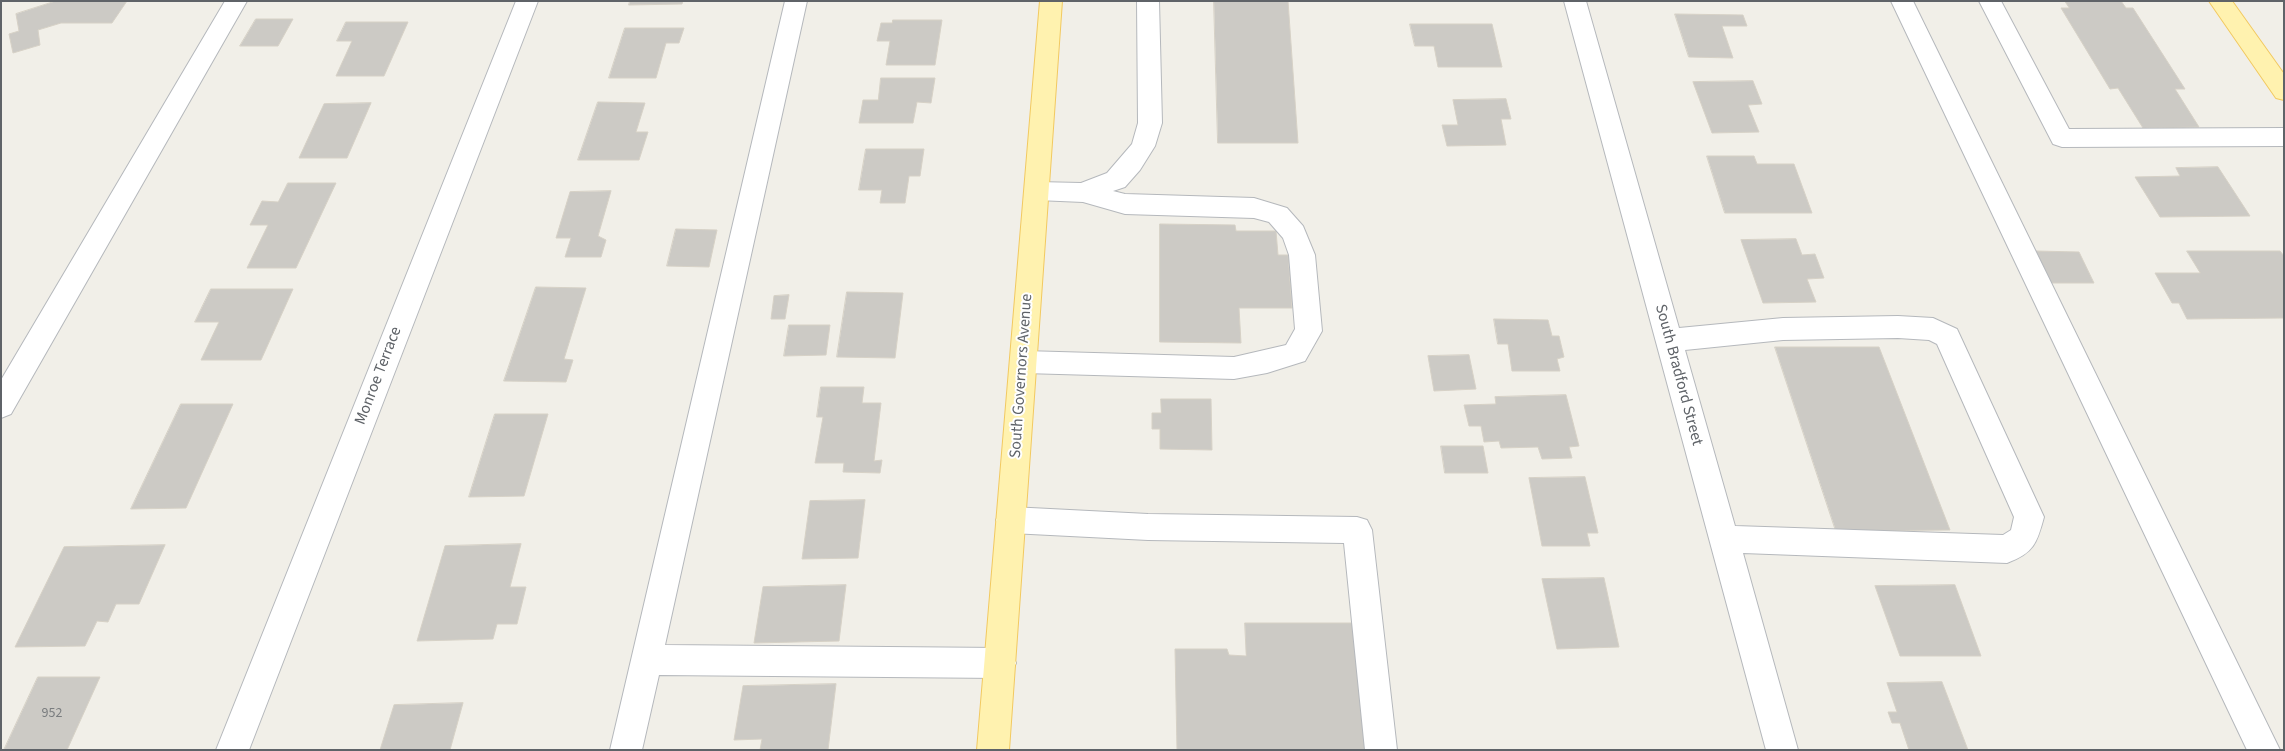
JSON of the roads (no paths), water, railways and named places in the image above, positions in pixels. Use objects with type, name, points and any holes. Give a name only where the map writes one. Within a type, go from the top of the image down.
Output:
[{"type":"main road","name":"South Governors Avenue","points":[[993,750],[1052,1]]},
{"type":"main road","points":[[2220,1],[2284,92]]},
{"type":"street","points":[[1,406],[236,1]]},
{"type":"street","name":"Monroe Terrace","points":[[232,750],[527,1]]},
{"type":"street","points":[[626,750],[796,1]]},
{"type":"street","points":[[1083,193],[1116,180],[1131,164],[1143,146],[1150,123],[1148,1]]},
{"type":"street","name":"South Bradford Street","points":[[1575,1],[1782,750]]},
{"type":"street","points":[[1902,1],[2270,748]]},
{"type":"street","points":[[1990,1],[2062,138],[2284,137]]},
{"type":"street","points":[[1024,362],[1234,368],[1267,362],[1295,353],[1309,331],[1302,255],[1294,233],[1278,215],[1254,208],[1125,204],[1083,193],[1036,191]]},
{"type":"street","points":[[1669,340],[1782,329],[1898,327],[1933,329],[1947,337],[2029,517],[2022,538],[2006,548],[1724,539]]},
{"type":"street","points":[[1011,520],[1148,527],[1357,530],[1381,750]]},
{"type":"street","points":[[646,660],[1000,663]]}]
